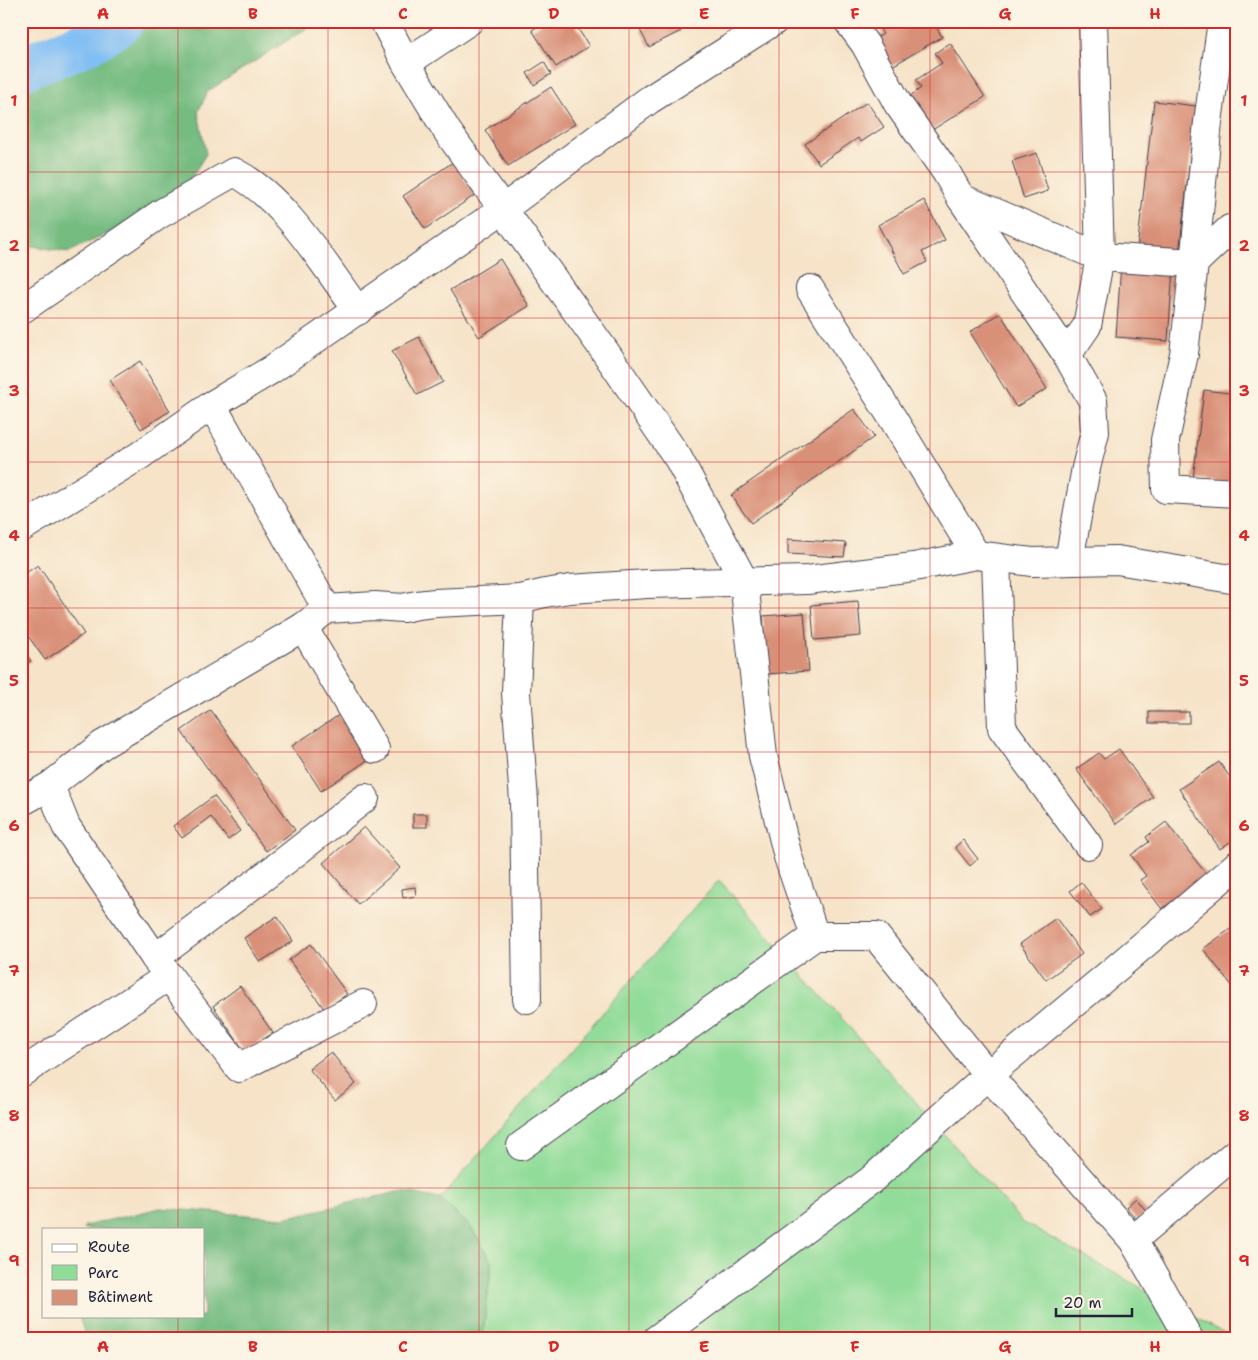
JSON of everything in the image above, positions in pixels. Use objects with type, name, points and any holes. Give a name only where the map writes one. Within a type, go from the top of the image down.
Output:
[{"type":"street","points":[[384,21],[406,63],[447,131],[678,458],[744,581],[763,756],[788,857],[814,936]]},
{"type":"street","points":[[406,63],[469,21]]},
{"type":"street","points":[[21,528],[139,456],[212,405],[271,370],[503,209],[649,100],[774,21]]},
{"type":"street","points":[[848,21],[865,44],[898,104],[946,172],[961,198],[1067,355],[1093,401],[1096,432],[1086,468],[1069,560]]},
{"type":"street","points":[[1067,355],[1088,326],[1100,257],[1092,21]]},
{"type":"street","points":[[1221,28],[1208,122],[1184,354],[1165,440],[1166,489],[1237,493]]},
{"type":"street","points":[[21,310],[160,214],[234,172],[249,180],[280,206],[358,311]]},
{"type":"street","points":[[961,198],[1100,257],[1194,263],[1230,229],[1237,230]]},
{"type":"street","points":[[810,288],[903,435],[986,556],[1002,728],[1088,845]]},
{"type":"street","points":[[212,405],[327,609]]},
{"type":"street","points":[[21,802],[50,786],[102,745],[303,627],[327,609],[375,606],[403,608],[417,605],[520,599],[570,589],[647,584],[807,580],[986,556],[1032,562],[1116,560],[1237,580]]},
{"type":"street","points":[[520,599],[516,693],[524,801],[527,998]]},
{"type":"street","points":[[303,627],[375,749]]},
{"type":"street","points":[[50,786],[66,826],[162,967],[239,1068],[363,1004]]},
{"type":"street","points":[[21,1073],[162,967],[286,860],[365,798]]},
{"type":"street","points":[[657,1339],[870,1180],[988,1075],[1237,864]]},
{"type":"street","points":[[521,1146],[814,936],[876,936],[988,1075],[1132,1240],[1189,1339]]},
{"type":"street","points":[[1132,1240],[1237,1152]]},
{"type":"green space","points":[[78,21],[313,21],[307,28],[208,91],[198,112],[206,154],[177,200],[69,252],[26,245],[21,242],[21,54],[66,39]]},
{"type":"green space","points":[[719,880],[1022,1222],[1234,1339],[482,1339],[492,1262],[470,1226],[440,1199]]},
{"type":"green space","points":[[402,1191],[440,1199],[470,1226],[492,1262],[482,1339],[86,1339],[80,1318],[205,1318],[205,1228],[84,1228],[85,1226],[160,1208],[284,1218]]},
{"type":"building","points":[[546,21],[573,21],[589,46],[556,67],[532,30]]},
{"type":"building","points":[[657,21],[676,21],[681,31],[649,47],[640,30]]},
{"type":"building","points":[[875,21],[933,21],[942,37],[887,69],[871,41],[883,34]]},
{"type":"building","points":[[950,43],[985,97],[932,130],[910,96],[921,88],[916,80],[942,63],[935,53]]},
{"type":"building","points":[[544,62],[551,74],[534,85],[527,73]]},
{"type":"building","points":[[551,87],[575,124],[508,166],[485,130]]},
{"type":"building","points":[[1154,101],[1196,106],[1179,254],[1137,250]]},
{"type":"building","points":[[867,102],[884,127],[861,142],[858,138],[819,164],[805,144]]},
{"type":"building","points":[[1037,153],[1048,191],[1024,199],[1012,161]]},
{"type":"building","points":[[453,162],[475,195],[425,229],[403,196]]},
{"type":"building","points":[[924,200],[945,240],[922,252],[927,262],[904,274],[878,225]]},
{"type":"building","points":[[500,259],[529,306],[479,337],[450,290]]},
{"type":"building","points":[[1121,264],[1173,268],[1168,341],[1116,337]]},
{"type":"building","points":[[1000,313],[1047,389],[1016,407],[970,332]]},
{"type":"building","points":[[419,337],[443,382],[417,395],[392,351]]},
{"type":"building","points":[[140,361],[170,411],[141,429],[110,380]]},
{"type":"building","points":[[1204,390],[1237,394],[1237,484],[1193,479]]},
{"type":"building","points":[[854,409],[874,437],[751,523],[731,495]]},
{"type":"building","points":[[788,539],[846,543],[844,557],[788,554]]},
{"type":"building","points":[[38,565],[84,634],[45,660],[21,626],[21,576]]},
{"type":"building","points":[[858,601],[861,636],[814,640],[811,605]]},
{"type":"building","points":[[804,613],[809,671],[767,674],[763,616]]},
{"type":"building","points":[[21,646],[31,661],[21,667]]},
{"type":"building","points":[[211,710],[295,830],[266,851],[181,731]]},
{"type":"building","points":[[1149,712],[1189,712],[1189,723],[1149,723]]},
{"type":"building","points":[[339,715],[368,760],[321,791],[292,746]]},
{"type":"building","points":[[1119,749],[1153,797],[1116,824],[1076,769],[1099,753],[1104,759]]},
{"type":"building","points":[[1219,762],[1237,787],[1237,837],[1220,849],[1179,789]]},
{"type":"building","points":[[214,796],[240,831],[228,840],[211,817],[182,838],[173,826]]},
{"type":"building","points":[[413,814],[427,814],[427,827],[413,827]]},
{"type":"building","points":[[1166,822],[1207,875],[1162,909],[1140,880],[1146,876],[1131,855],[1149,842],[1146,837]]},
{"type":"building","points":[[364,827],[400,868],[358,904],[323,863]]},
{"type":"building","points":[[963,840],[978,859],[970,866],[955,847]]},
{"type":"building","points":[[1081,882],[1102,909],[1090,917],[1070,891]]},
{"type":"building","points":[[415,887],[416,896],[403,898],[402,889]]},
{"type":"building","points":[[277,916],[293,941],[260,962],[244,938]]},
{"type":"building","points":[[1056,918],[1082,954],[1046,980],[1020,944]]},
{"type":"building","points":[[1237,924],[1237,992],[1203,949]]},
{"type":"building","points":[[311,944],[347,994],[325,1010],[289,960]]},
{"type":"building","points":[[240,986],[273,1033],[245,1052],[213,1006]]},
{"type":"building","points":[[331,1052],[356,1084],[335,1100],[309,1069]]},
{"type":"building","points":[[1136,1198],[1147,1212],[1137,1220],[1126,1207]]},
{"type":"waterway","points":[[21,69],[88,42],[122,21]]}]
